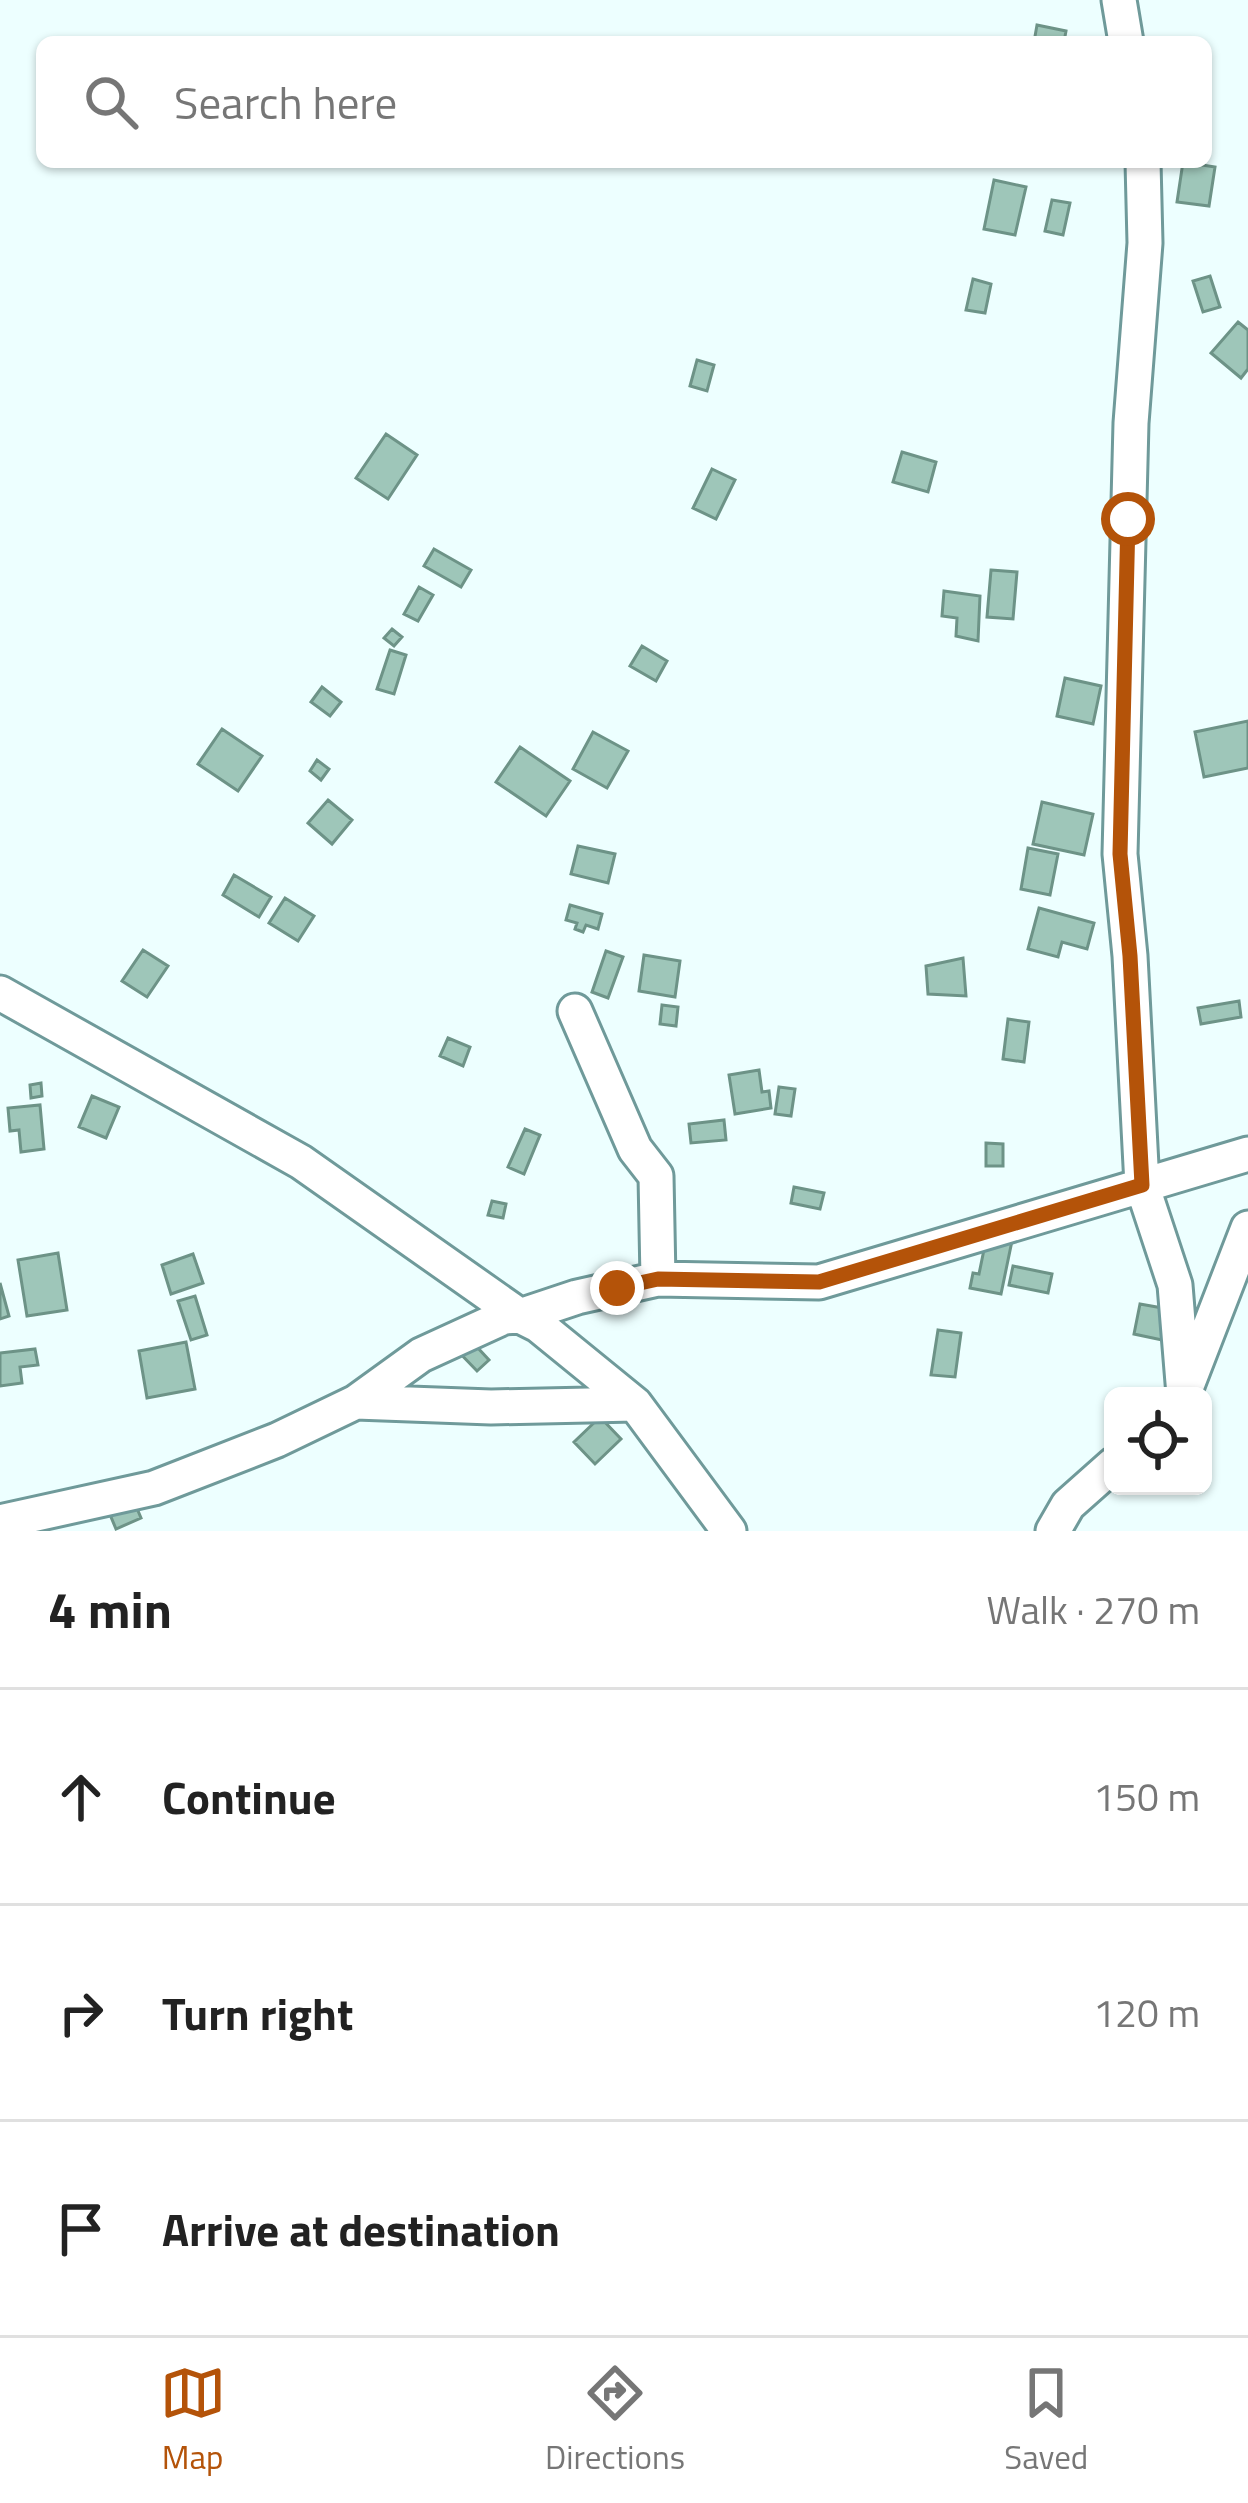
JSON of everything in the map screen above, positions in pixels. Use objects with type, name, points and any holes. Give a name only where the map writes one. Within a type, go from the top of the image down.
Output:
[{"type":"street","points":[[1119,0],[1125,36]]},
{"type":"street","points":[[1142,168],[1145,243],[1131,423],[1120,854],[1142,1185],[1175,1286],[1182,1387]]},
{"type":"street","points":[[0,993],[301,1162],[538,1325],[635,1404],[728,1531]]},
{"type":"street","points":[[575,1011],[635,1149],[656,1176],[658,1279]]},
{"type":"street","points":[[0,1522],[154,1488],[277,1440],[356,1402],[421,1354],[504,1317],[658,1279],[819,1282],[1248,1154]]},
{"type":"street","points":[[1188,1387],[1238,1289],[1248,1228]]},
{"type":"street","points":[[356,1402],[491,1407],[635,1404]]},
{"type":"street","points":[[1053,1531],[1068,1505],[1104,1473]]},
{"type":"building","points":[[1037,25],[1066,31],[1065,36],[1035,36]]},
{"type":"building","points":[[1215,167],[1209,206],[1177,202],[1182,168]]},
{"type":"building","points":[[994,180],[1026,187],[1015,235],[984,229]]},
{"type":"building","points":[[1052,200],[1070,203],[1063,235],[1045,231]]},
{"type":"building","points":[[1210,276],[1220,307],[1203,312],[1193,281]]},
{"type":"building","points":[[973,279],[991,284],[985,313],[966,310]]},
{"type":"building","points":[[1238,322],[1248,330],[1248,369],[1241,378],[1211,353]]},
{"type":"building","points":[[697,360],[714,365],[707,391],[690,386]]},
{"type":"building","points":[[386,434],[417,455],[388,499],[356,478]]},
{"type":"building","points":[[902,452],[936,462],[928,492],[893,482]]},
{"type":"building","points":[[712,469],[735,480],[716,519],[693,508]]},
{"type":"building","points":[[434,549],[471,570],[461,587],[424,566]]},
{"type":"building","points":[[991,570],[1017,572],[1013,619],[987,617]]},
{"type":"building","points":[[419,587],[433,595],[418,621],[404,614]]},
{"type":"building","points":[[944,591],[980,596],[978,641],[956,636],[957,618],[942,616]]},
{"type":"building","points":[[392,629],[402,637],[394,646],[384,638]]},
{"type":"building","points":[[642,646],[667,661],[656,681],[630,666]]},
{"type":"building","points":[[390,650],[406,655],[394,694],[377,689]]},
{"type":"building","points":[[1065,678],[1101,686],[1093,724],[1057,716]]},
{"type":"building","points":[[322,687],[341,702],[330,716],[311,702]]},
{"type":"building","points":[[1248,721],[1248,768],[1204,777],[1195,732]]},
{"type":"building","points":[[222,729],[262,756],[238,791],[198,764]]},
{"type":"building","points":[[593,732],[628,751],[607,788],[573,769]]},
{"type":"building","points":[[520,747],[570,781],[546,816],[496,782]]},
{"type":"building","points":[[317,760],[329,769],[321,780],[310,771]]},
{"type":"building","points":[[328,800],[352,820],[332,844],[308,823]]},
{"type":"building","points":[[1042,802],[1093,814],[1084,855],[1033,844]]},
{"type":"building","points":[[578,846],[615,854],[608,883],[571,874]]},
{"type":"building","points":[[1028,848],[1058,854],[1050,895],[1021,889]]},
{"type":"building","points":[[234,875],[271,897],[259,917],[223,895]]},
{"type":"building","points":[[285,898],[314,916],[298,941],[269,923]]},
{"type":"building","points":[[570,905],[602,914],[598,929],[586,925],[583,932],[575,929],[577,923],[566,920]]},
{"type":"building","points":[[1039,908],[1094,923],[1087,949],[1062,942],[1058,957],[1028,949]]},
{"type":"building","points":[[143,950],[168,966],[147,997],[122,981]]},
{"type":"building","points":[[606,951],[623,957],[608,998],[592,992]]},
{"type":"building","points":[[644,955],[680,961],[675,997],[639,991]]},
{"type":"building","points":[[963,958],[966,996],[928,994],[926,966]]},
{"type":"building","points":[[1239,1001],[1241,1017],[1201,1024],[1198,1008]]},
{"type":"building","points":[[662,1005],[678,1007],[676,1026],[660,1024]]},
{"type":"building","points":[[1008,1019],[1029,1022],[1024,1062],[1003,1059]]},
{"type":"building","points":[[448,1038],[470,1047],[463,1066],[440,1056]]},
{"type":"building","points":[[759,1070],[762,1092],[769,1091],[771,1108],[735,1114],[729,1075]]},
{"type":"building","points":[[41,1083],[42,1096],[31,1098],[30,1085]]},
{"type":"building","points":[[779,1087],[795,1089],[791,1116],[775,1114]]},
{"type":"building","points":[[92,1096],[119,1107],[106,1138],[79,1127]]},
{"type":"building","points":[[40,1105],[44,1149],[21,1152],[19,1130],[10,1131],[8,1108]]},
{"type":"building","points":[[724,1120],[726,1140],[691,1143],[689,1124]]},
{"type":"building","points":[[525,1129],[540,1135],[524,1174],[508,1167]]},
{"type":"building","points":[[986,1143],[1003,1144],[1003,1166],[986,1166]]},
{"type":"building","points":[[794,1187],[824,1193],[820,1209],[791,1203]]},
{"type":"building","points":[[492,1201],[506,1204],[503,1218],[488,1215]]},
{"type":"building","points":[[988,1230],[1013,1236],[1001,1294],[970,1288],[973,1273],[979,1274]]},
{"type":"building","points":[[58,1253],[67,1310],[27,1316],[18,1260]]},
{"type":"building","points":[[193,1254],[203,1283],[171,1294],[162,1265]]},
{"type":"building","points":[[1013,1266],[1052,1274],[1048,1293],[1009,1285]]},
{"type":"building","points":[[0,1283],[9,1316],[0,1319]]},
{"type":"building","points":[[195,1296],[207,1335],[191,1340],[178,1301]]},
{"type":"building","points":[[1140,1304],[1168,1309],[1162,1340],[1134,1334]]},
{"type":"building","points":[[938,1330],[961,1333],[955,1377],[931,1375]]},
{"type":"building","points":[[465,1334],[489,1360],[477,1371],[453,1346]]},
{"type":"building","points":[[186,1342],[195,1389],[147,1398],[139,1351]]},
{"type":"building","points":[[35,1349],[38,1365],[20,1367],[22,1383],[0,1386],[0,1353]]},
{"type":"building","points":[[600,1417],[621,1439],[595,1464],[574,1442]]},
{"type":"building","points":[[131,1494],[141,1518],[116,1529],[106,1505]]},
{"type":"route","points":[[617,1288],[658,1279],[819,1282],[1142,1185],[1120,854],[1128,519]]}]
